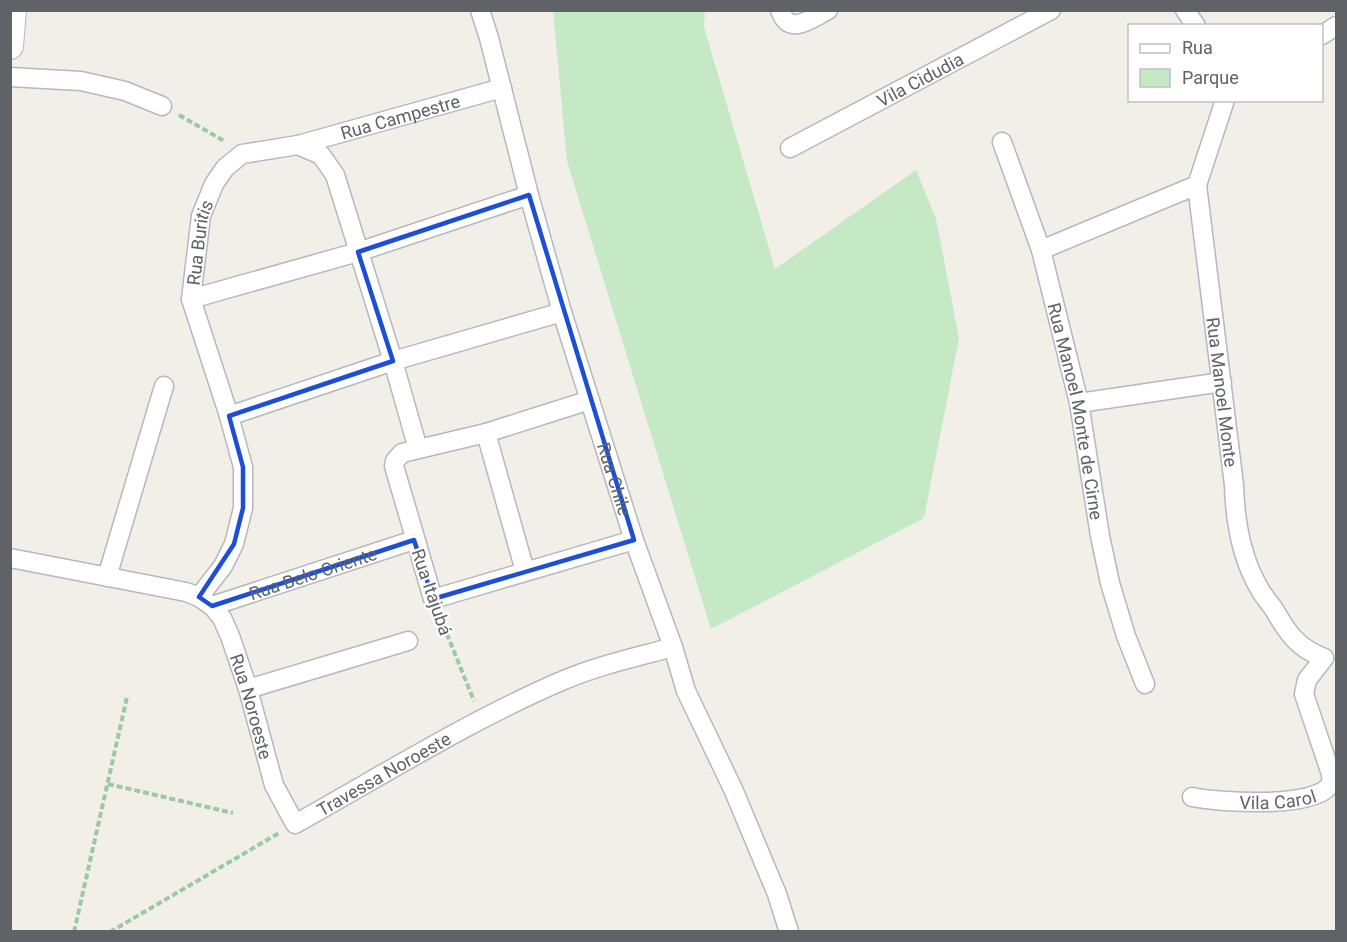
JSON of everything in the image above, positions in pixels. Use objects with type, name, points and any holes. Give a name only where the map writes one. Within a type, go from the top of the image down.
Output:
[{"type":"main road","points":[[10,46],[13,10]]},
{"type":"street","name":"Rua Chile","points":[[480,10],[528,195],[562,312],[634,540],[673,647],[686,691],[733,789],[777,894],[789,932]]},
{"type":"street","points":[[780,10],[785,22],[789,25],[796,25],[828,10]]},
{"type":"street","name":"Vila Cidudia","points":[[790,148],[1051,10]]},
{"type":"street","points":[[1185,10],[1195,24]]},
{"type":"street","points":[[1323,34],[1336,26]]},
{"type":"street","points":[[10,77],[81,81],[125,91],[162,106]]},
{"type":"street","name":"Rua Campestre","points":[[298,145],[502,88]]},
{"type":"street","name":"Rua Manoel Monte","points":[[1224,102],[1197,185],[1234,485],[1234,515],[1250,572],[1284,628],[1299,644],[1330,656]]},
{"type":"street","name":"Rua Manoel Monte de Cirne","points":[[1002,142],[1041,250],[1079,402],[1100,536],[1110,583],[1126,636],[1145,684]]},
{"type":"street","points":[[242,154],[298,145],[321,155],[335,175],[418,449],[486,433],[590,400]]},
{"type":"street","name":"Rua Buritis","points":[[205,602],[234,544],[243,508],[243,467],[191,299],[201,216],[214,183],[225,168],[242,154]]},
{"type":"street","points":[[1041,250],[1197,185]]},
{"type":"street","points":[[191,299],[358,252],[528,195]]},
{"type":"street","points":[[229,416],[393,361],[562,312]]},
{"type":"street","points":[[1079,402],[1222,382]]},
{"type":"street","points":[[107,577],[164,386]]},
{"type":"street","points":[[486,433],[525,571]]},
{"type":"street","name":"Rua Itajubá","points":[[418,449],[402,453],[394,460],[394,466],[432,599]]},
{"type":"street","name":"Rua Belo Oriente","points":[[205,602],[414,540]]},
{"type":"street","points":[[432,599],[634,540]]},
{"type":"street","points":[[10,558],[186,592],[205,602]]},
{"type":"street","name":"Rua Noroeste","points":[[205,602],[222,618],[230,636],[248,689],[274,785],[295,824]]},
{"type":"street","points":[[248,689],[408,641]]},
{"type":"street","name":"Travessa Noroeste","points":[[295,824],[482,720],[566,679],[673,647]]},
{"type":"street","name":"Vila Carol","points":[[1192,797],[1214,801],[1259,803],[1313,796],[1324,791],[1331,784],[1331,774],[1304,694],[1307,680],[1330,656]]},
{"type":"path","points":[[162,106],[201,126],[242,154]]},
{"type":"path","name":"Rua Itajubá","points":[[432,599],[482,720]]},
{"type":"path","points":[[74,932],[127,697]]},
{"type":"path","points":[[108,784],[233,813]]},
{"type":"path","points":[[110,932],[295,824]]},
{"type":"highlighted area","points":[[529,195],[634,540],[433,599],[414,540],[212,606],[199,597],[234,544],[243,508],[243,467],[229,416],[393,361],[358,252]]},
{"type":"green space","points":[[553,11],[705,11],[704,27],[775,269],[916,170],[936,219],[959,338],[924,518],[711,629],[567,161]]}]
